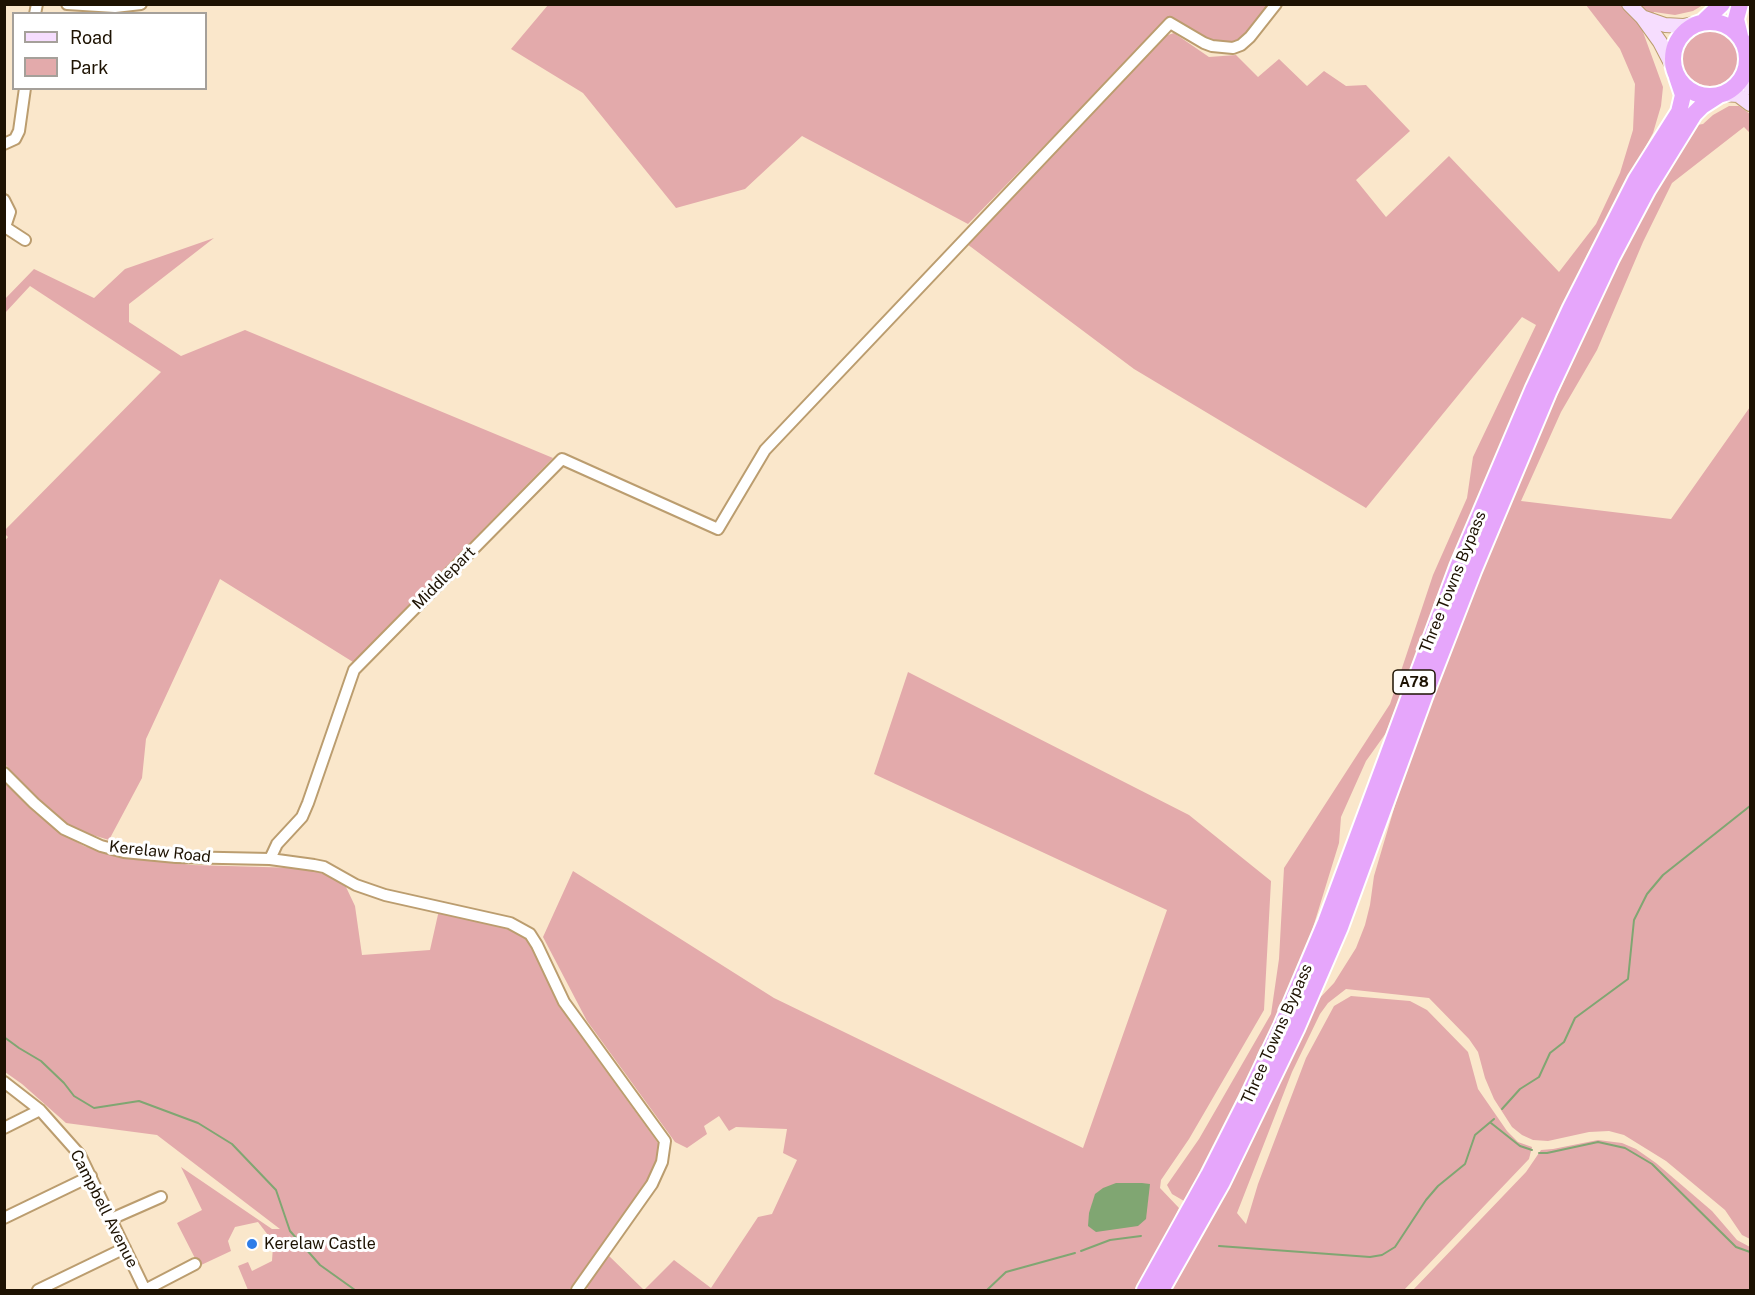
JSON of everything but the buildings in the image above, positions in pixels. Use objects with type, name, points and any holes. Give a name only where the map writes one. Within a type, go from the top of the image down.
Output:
[{"type":"highway","points":[[1722,4],[1700,22],[1685,30],[1672,52],[1675,72],[1689,90],[1698,94],[1721,94],[1739,82],[1745,71],[1746,48],[1736,19],[1740,4]]},
{"type":"highway","points":[[1700,22],[1713,21],[1725,24],[1740,36]]},
{"type":"highway","name":"Three Towns Bypass","points":[[1145,1290],[1209,1175],[1282,1026],[1326,922],[1458,567],[1529,399],[1598,252],[1636,180],[1679,112],[1683,95],[1675,72]]},
{"type":"highway","name":"Three Towns Bypass","points":[[1161,1290],[1222,1182],[1296,1029],[1340,927],[1424,697],[1473,571],[1553,380],[1611,258],[1647,190],[1694,114],[1721,94]]},
{"type":"main road","points":[[1629,4],[1642,17],[1660,42],[1675,72]]},
{"type":"main road","points":[[1642,17],[1665,25],[1683,26],[1700,22]]},
{"type":"main road","points":[[1747,60],[1750,87]]},
{"type":"main road","points":[[1721,94],[1738,95],[1750,104]]},
{"type":"street","points":[[67,4],[115,7],[141,4]]},
{"type":"street","name":"Middlepart","points":[[270,859],[277,844],[302,817],[354,670],[562,459],[718,529],[765,450],[1170,23],[1212,46],[1233,48],[1241,45],[1250,37],[1276,4]]},
{"type":"street","points":[[4,144],[15,139],[19,131],[25,90]]},
{"type":"street","points":[[4,200],[10,212],[5,227],[25,240]]},
{"type":"street","name":"Kerelaw Road","points":[[4,773],[64,829],[101,846],[124,852],[176,858],[270,859],[324,867],[356,885],[385,895],[510,923],[530,934],[564,1002],[665,1141],[662,1162],[652,1184],[577,1290]]},
{"type":"street","name":"Campbell Avenue","points":[[4,1082],[40,1110],[74,1147],[91,1176],[145,1290]]},
{"type":"street","points":[[4,1128],[40,1110]]},
{"type":"street","points":[[4,1218],[91,1176]]},
{"type":"street","points":[[111,1219],[161,1197]]},
{"type":"street","points":[[38,1290],[125,1248]]},
{"type":"street","points":[[145,1290],[195,1264]]},
{"type":"green space","points":[[548,5],[1272,5],[1247,35],[1230,44],[1205,39],[1170,17],[968,224],[802,136],[745,189],[676,208],[583,93],[511,49]]},
{"type":"green space","points":[[1586,5],[1622,5],[1639,21],[1663,87],[1661,106],[1653,133],[1587,255],[1500,445],[1431,614],[1386,733],[1366,761],[1341,817],[1339,843],[1303,960],[1226,1126],[1184,1201],[1172,1194],[1167,1185],[1199,1139],[1271,1014],[1279,959],[1284,868],[1390,704],[1433,575],[1467,498],[1473,457],[1536,325],[1522,317],[1366,508],[1134,369],[967,244],[1165,36],[1174,33],[1209,57],[1236,55],[1258,77],[1279,59],[1307,86],[1324,71],[1346,86],[1366,85],[1410,131],[1356,180],[1386,217],[1449,156],[1559,272],[1596,224],[1620,173],[1633,130],[1635,84],[1620,49]]},
{"type":"green space","points":[[1636,5],[1703,5],[1693,11],[1675,15],[1654,12],[1652,15]]},
{"type":"green space","points":[[1704,28],[1716,28],[1731,36],[1739,51],[1739,63],[1731,78],[1716,86],[1704,86],[1689,78],[1681,63],[1681,51],[1689,36]]},
{"type":"green space","points":[[1729,106],[1739,106],[1750,114],[1750,133],[1744,127],[1672,183],[1643,242],[1597,350],[1561,412],[1521,501],[1671,519],[1750,407],[1750,1239],[1742,1235],[1725,1210],[1666,1161],[1624,1135],[1609,1131],[1589,1132],[1548,1141],[1533,1140],[1522,1135],[1512,1127],[1494,1099],[1478,1052],[1469,1039],[1429,998],[1346,989],[1328,1003],[1320,1014],[1292,1072],[1237,1213],[1246,1224],[1258,1184],[1306,1058],[1334,1006],[1351,996],[1410,1001],[1427,1010],[1468,1052],[1478,1089],[1507,1131],[1518,1142],[1532,1147],[1529,1159],[1404,1290],[1171,1290],[1238,1169],[1287,1068],[1315,1003],[1334,983],[1356,948],[1365,925],[1374,876],[1401,785],[1468,605],[1511,496],[1618,263],[1663,179],[1697,125],[1703,124]]},
{"type":"green space","points":[[214,238],[129,304],[129,322],[181,356],[245,330],[553,458],[353,662],[220,579],[146,739],[142,778],[109,840],[76,830],[53,814],[23,786],[5,764],[4,542],[8,537],[5,530],[161,372],[30,286],[5,313],[4,300],[34,269],[94,298],[125,269]]},
{"type":"green space","points":[[908,672],[1189,815],[1271,881],[1264,1010],[1189,1139],[1161,1180],[1160,1188],[1179,1208],[1158,1252],[1135,1290],[644,1290],[674,1260],[711,1288],[758,1217],[772,1214],[797,1160],[783,1153],[787,1129],[736,1127],[729,1131],[719,1116],[704,1126],[707,1134],[687,1148],[675,1142],[587,1021],[543,937],[573,871],[774,998],[1083,1148],[1167,910],[874,774]]},
{"type":"green space","points":[[4,779],[33,811],[56,830],[84,846],[119,856],[193,865],[298,868],[326,874],[346,887],[355,906],[362,955],[430,950],[439,910],[508,926],[530,941],[569,1020],[658,1143],[658,1161],[647,1183],[569,1290],[248,1290],[238,1266],[248,1262],[252,1271],[272,1261],[271,1239],[258,1222],[235,1227],[228,1241],[231,1251],[199,1266],[177,1223],[202,1210],[181,1167],[272,1229],[280,1229],[157,1135],[66,1123],[5,1072]]},
{"type":"green space","points":[[1598,1140],[1622,1143],[1636,1149],[1656,1163],[1712,1211],[1737,1240],[1750,1247],[1750,1290],[1413,1290],[1526,1172],[1541,1150]]},
{"type":"green space","points":[[607,1254],[644,1290],[590,1290],[585,1287]]},
{"type":"shaded area","points":[[1116,1183],[1150,1184],[1146,1219],[1138,1226],[1096,1232],[1088,1226],[1089,1213],[1095,1194]]},
{"type":"waterway","points":[[1502,1109],[1520,1089],[1539,1077],[1550,1053],[1564,1042],[1575,1018],[1628,979],[1634,920],[1647,894],[1663,875],[1750,806]]},
{"type":"waterway","points":[[4,1037],[41,1061],[74,1096],[94,1108],[139,1101],[198,1123],[232,1144],[276,1190],[290,1231],[320,1265],[355,1290]]},
{"type":"waterway","points":[[1219,1246],[1370,1257],[1382,1255],[1395,1247],[1438,1186],[1465,1164],[1475,1135],[1494,1119]]},
{"type":"waterway","points":[[1491,1123],[1520,1146],[1532,1150]]},
{"type":"waterway","points":[[1539,1153],[1598,1142],[1625,1148],[1652,1164],[1736,1247],[1750,1252]]},
{"type":"waterway","points":[[1081,1251],[1110,1240],[1141,1236]]},
{"type":"waterway","points":[[987,1290],[1006,1272],[1075,1253]]},
{"type":"place","name":"Kerelaw Castle","points":[[252,1244]]}]
